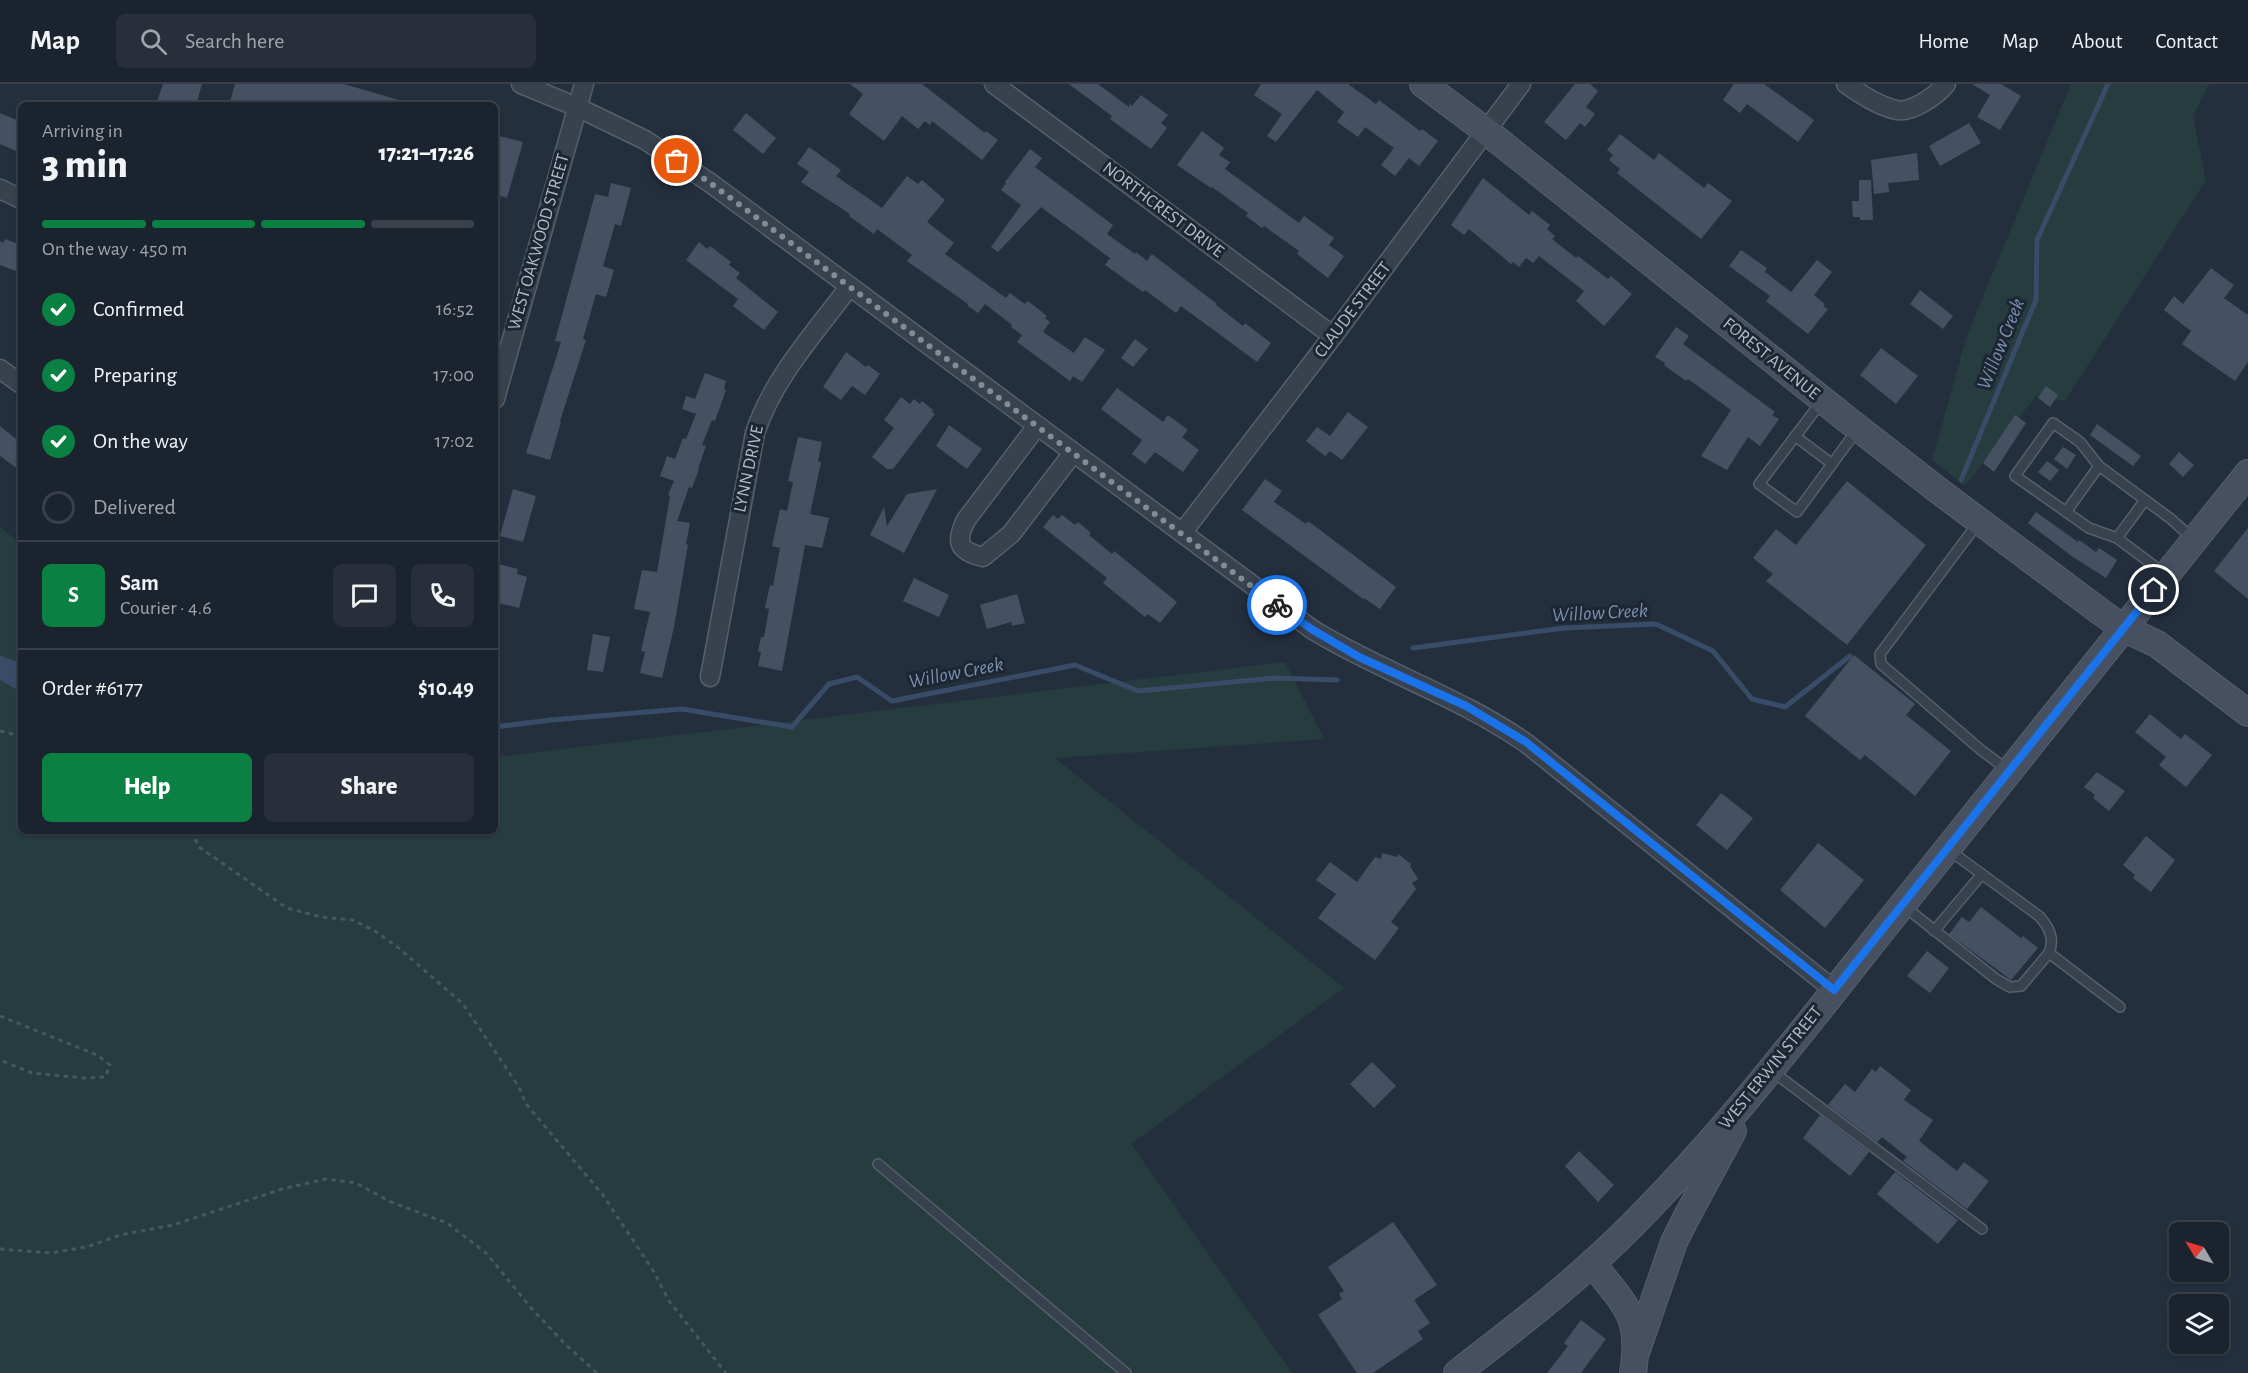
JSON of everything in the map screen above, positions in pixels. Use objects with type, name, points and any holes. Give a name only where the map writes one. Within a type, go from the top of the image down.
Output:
[{"type":"street","points":[[521,84],[577,107],[645,140],[700,176],[1265,596],[1322,635],[1359,657],[1481,714],[1526,742],[1834,990]]},
{"type":"street","name":"WEST OAKWOOD STREET","points":[[498,376],[503,337],[584,84]]},
{"type":"street","name":"FOREST AVENUE","points":[[1423,84],[1486,131],[1858,428],[2123,628],[2157,644],[2248,713]]},
{"type":"street","name":"CLAUDE STREET","points":[[1182,533],[1333,336],[1521,84]]},
{"type":"street","points":[[1846,84],[1870,99],[1899,111],[1921,104],[1939,92],[1946,84]]},
{"type":"street","name":"NORTHCREST DRIVE","points":[[1004,87],[1333,336]]},
{"type":"street","points":[[0,189],[18,198]]},
{"type":"street","name":"LYNN DRIVE","points":[[710,677],[755,433],[762,412],[784,374],[849,287]]},
{"type":"street","points":[[0,369],[18,382]]},
{"type":"street","points":[[1037,426],[963,527],[959,534],[963,548],[971,554],[983,557],[1011,534],[1073,453]]},
{"type":"street","name":"WEST ERWIN STREET","points":[[1457,1373],[1525,1320],[1592,1263],[1667,1189],[1765,1076],[2248,473]]},
{"type":"street","points":[[1635,1361],[1665,1266],[1686,1218],[1765,1076]]},
{"type":"street","points":[[1592,1263],[1630,1313],[1635,1327],[1635,1361]]},
{"type":"lane","points":[[1823,400],[1758,484],[1797,512],[1858,428]]},
{"type":"lane","points":[[2166,575],[2117,538],[2089,528],[2015,476],[2053,423],[2080,442],[2099,466],[2172,519],[2194,540]]},
{"type":"lane","points":[[1795,436],[1832,464]]},
{"type":"lane","points":[[2066,512],[2099,466]]},
{"type":"lane","points":[[2117,538],[2145,500]]},
{"type":"lane","points":[[1980,521],[1880,654],[1881,664],[1981,750],[2009,771]]},
{"type":"lane","points":[[1902,905],[1996,979],[2010,987],[2021,986],[2049,953],[2052,944],[2049,927],[2039,916],[1947,849]]},
{"type":"lane","points":[[1934,931],[1982,874]]},
{"type":"lane","points":[[2049,953],[2120,1007]]},
{"type":"lane","points":[[1765,1076],[1982,1229]]},
{"type":"lane","points":[[878,1164],[1126,1373]]},
{"type":"path","points":[[0,731],[18,735]]},
{"type":"path","points":[[192,834],[199,847],[287,908],[321,917],[353,920],[375,931],[400,949],[463,1004],[519,1087],[526,1104],[603,1195],[654,1272],[669,1301],[726,1373]]},
{"type":"path","points":[[0,1016],[97,1055],[110,1065],[105,1077],[85,1078],[32,1073],[0,1060]]},
{"type":"path","points":[[0,1249],[51,1252],[87,1246],[120,1235],[173,1225],[282,1189],[326,1179],[356,1183],[391,1202],[447,1223],[486,1252],[532,1309],[597,1373]]},
{"type":"green space","points":[[2071,84],[2209,84],[2193,117],[2206,180],[2065,401],[2036,396],[1965,486],[1932,460],[1967,335]]},
{"type":"green space","points":[[0,527],[18,542],[18,834],[498,834],[498,757],[1285,662],[1324,739],[1055,758],[1344,988],[1131,1144],[1292,1373],[0,1373]]},
{"type":"water","points":[[0,655],[18,663],[18,690],[0,680]]},
{"type":"building","points":[[163,84],[202,84],[197,102],[157,102]]},
{"type":"building","points":[[235,84],[344,84],[402,101],[402,102],[230,102]]},
{"type":"building","points":[[850,84],[922,84],[985,133],[986,131],[998,140],[982,160],[932,121],[930,125],[925,121],[918,129],[902,116],[884,141],[849,114],[863,94]]},
{"type":"building","points":[[1069,84],[1098,84],[1129,107],[1141,95],[1168,115],[1161,123],[1167,128],[1151,149],[1110,119],[1112,116]]},
{"type":"building","points":[[1261,84],[1348,84],[1376,104],[1379,100],[1420,131],[1422,129],[1438,141],[1419,166],[1409,158],[1395,176],[1381,165],[1394,148],[1365,127],[1358,137],[1337,122],[1344,112],[1317,90],[1276,142],[1267,136],[1282,114],[1254,95]]},
{"type":"building","points":[[1575,84],[1590,84],[1598,91],[1586,107],[1595,114],[1585,127],[1580,123],[1566,140],[1544,122]]},
{"type":"building","points":[[1734,84],[1764,84],[1814,120],[1798,142],[1747,104],[1740,113],[1723,100]]},
{"type":"building","points":[[1972,84],[2001,84],[2021,96],[2000,130],[1977,117],[1990,95]]},
{"type":"building","points":[[0,113],[18,121],[18,152],[0,144]]},
{"type":"building","points":[[746,113],[776,138],[763,154],[733,130]]},
{"type":"building","points":[[1969,123],[1981,143],[1940,166],[1929,146]]},
{"type":"building","points":[[1202,131],[1224,148],[1219,155],[1230,162],[1225,169],[1299,223],[1304,216],[1334,238],[1329,245],[1344,256],[1328,278],[1297,254],[1299,251],[1264,226],[1262,228],[1246,216],[1248,213],[1177,165]]},
{"type":"building","points":[[1620,134],[1654,160],[1659,153],[1704,188],[1708,183],[1732,201],[1701,239],[1617,173],[1620,169],[1609,160],[1613,155],[1607,150]]},
{"type":"building","points":[[498,136],[523,142],[507,198],[498,195]]},
{"type":"building","points":[[809,147],[841,170],[836,176],[882,208],[907,176],[918,184],[922,180],[945,200],[927,222],[954,243],[945,254],[1006,298],[1010,293],[1025,304],[1028,301],[1047,316],[1045,318],[1050,322],[1043,332],[1074,353],[1085,337],[1105,350],[1082,382],[1073,376],[1070,381],[1017,342],[1022,335],[985,304],[978,313],[907,261],[912,255],[877,229],[874,234],[849,216],[850,214],[801,182],[809,172],[797,164]]},
{"type":"building","points":[[1030,149],[1042,158],[1035,167],[1113,225],[1107,234],[1147,261],[1152,254],[1243,326],[1245,323],[1271,343],[1257,362],[1181,306],[1176,313],[1105,265],[1110,258],[1041,207],[998,252],[991,247],[1021,205],[1001,190]]},
{"type":"building","points":[[1917,153],[1919,180],[1888,183],[1889,192],[1874,194],[1871,160]]},
{"type":"building","points":[[1483,178],[1529,215],[1532,211],[1550,225],[1547,229],[1555,236],[1552,239],[1576,258],[1578,256],[1608,279],[1611,276],[1632,294],[1604,326],[1576,301],[1584,291],[1539,256],[1533,263],[1526,258],[1519,267],[1513,262],[1511,264],[1469,229],[1464,235],[1451,225]]},
{"type":"building","points":[[1859,180],[1871,180],[1873,220],[1860,220],[1860,217],[1853,217],[1852,201],[1859,201]]},
{"type":"building","points":[[611,183],[631,188],[621,226],[615,224],[603,266],[614,270],[606,297],[596,294],[583,339],[586,340],[550,460],[526,453],[561,342],[555,341],[595,194],[608,197]]},
{"type":"building","points":[[5,239],[18,244],[18,272],[0,265],[0,241],[3,243]]},
{"type":"building","points":[[699,242],[707,249],[710,246],[731,262],[729,265],[740,273],[736,278],[778,312],[764,330],[733,306],[738,299],[686,260]]},
{"type":"building","points":[[1741,250],[1767,268],[1765,272],[1791,292],[1817,260],[1832,272],[1814,295],[1828,309],[1808,334],[1766,301],[1770,296],[1729,266]]},
{"type":"building","points":[[2211,268],[2234,285],[2224,298],[2248,315],[2248,362],[2235,381],[2182,344],[2191,331],[2164,310],[2174,296],[2183,304]]},
{"type":"building","points":[[1920,290],[1953,316],[1943,329],[1910,304]]},
{"type":"building","points":[[1676,327],[1689,336],[1683,344],[1775,412],[1772,415],[1779,419],[1760,446],[1748,437],[1727,470],[1701,456],[1731,410],[1688,379],[1686,381],[1655,357]]},
{"type":"building","points":[[1135,339],[1148,349],[1133,367],[1121,358]]},
{"type":"building","points":[[1881,348],[1918,376],[1896,404],[1860,375]]},
{"type":"building","points":[[846,352],[880,374],[865,395],[852,386],[841,400],[823,387]]},
{"type":"building","points":[[705,373],[726,381],[724,389],[726,390],[715,421],[712,420],[702,445],[706,446],[699,469],[692,488],[689,487],[677,521],[690,523],[686,544],[688,545],[674,627],[662,678],[640,673],[645,652],[641,651],[650,612],[634,609],[642,570],[657,572],[670,496],[668,495],[674,481],[660,476],[667,456],[675,459],[683,438],[686,439],[696,414],[682,409],[686,396],[695,399]]},
{"type":"building","points":[[2046,386],[2058,395],[2050,407],[2038,398]]},
{"type":"building","points":[[1117,388],[1163,422],[1168,415],[1188,430],[1182,437],[1199,450],[1183,472],[1155,452],[1145,464],[1132,454],[1142,440],[1101,409]]},
{"type":"building","points":[[901,397],[910,404],[914,399],[920,404],[922,401],[935,414],[893,469],[887,469],[872,457],[894,428],[884,420]]},
{"type":"building","points":[[1348,412],[1368,427],[1342,460],[1330,451],[1325,456],[1306,441],[1317,427],[1330,436]]},
{"type":"building","points":[[2015,415],[2026,423],[1994,472],[1983,463]]},
{"type":"building","points":[[2097,424],[2141,456],[2133,466],[2090,435]]},
{"type":"building","points":[[949,425],[982,449],[967,469],[936,446]]},
{"type":"building","points":[[0,426],[18,441],[18,469],[0,456]]},
{"type":"building","points":[[798,437],[822,442],[818,461],[821,462],[810,514],[829,518],[822,548],[805,545],[782,671],[758,666],[761,652],[758,651],[761,637],[764,637],[769,609],[765,608],[770,585],[773,586],[780,548],[772,546],[780,509],[787,511],[793,482],[788,481]]},
{"type":"building","points":[[2063,447],[2076,455],[2067,469],[2054,459]]},
{"type":"building","points":[[2179,452],[2194,465],[2183,477],[2169,464]]},
{"type":"building","points":[[2047,461],[2059,470],[2050,481],[2038,472]]},
{"type":"building","points":[[1265,479],[1282,491],[1274,502],[1306,524],[1308,521],[1396,587],[1380,609],[1242,510]]},
{"type":"building","points":[[1847,481],[1926,545],[1847,645],[1766,581],[1773,574],[1753,558],[1776,529],[1796,545]]},
{"type":"building","points":[[513,489],[536,496],[523,542],[500,536]]},
{"type":"building","points":[[937,489],[904,553],[870,535],[884,507],[887,526],[907,494]]},
{"type":"building","points":[[2036,512],[2078,542],[2079,540],[2096,552],[2099,548],[2117,560],[2106,578],[2073,557],[2028,523]]},
{"type":"building","points":[[1053,515],[1058,519],[1062,515],[1075,525],[1078,522],[1091,533],[1089,535],[1112,554],[1114,551],[1177,602],[1160,623],[1148,614],[1145,617],[1103,583],[1107,578],[1043,527]]},
{"type":"building","points":[[2248,528],[2248,599],[2214,571]]},
{"type":"building","points":[[498,564],[518,569],[517,574],[527,577],[519,608],[498,603]]},
{"type":"building","points":[[914,578],[949,595],[939,617],[903,601]]},
{"type":"building","points":[[1017,594],[1025,623],[1012,626],[1011,622],[987,629],[980,605]]},
{"type":"building","points":[[593,634],[610,637],[603,672],[587,670]]},
{"type":"building","points":[[1854,655],[1915,704],[1906,715],[1951,751],[1915,796],[1865,755],[1860,760],[1805,716]]},
{"type":"building","points":[[2150,714],[2181,739],[2185,734],[2212,755],[2186,787],[2159,765],[2166,757],[2135,732]]},
{"type":"building","points":[[2097,772],[2125,791],[2109,811],[2093,798],[2095,795],[2084,787]]},
{"type":"building","points":[[1721,793],[1753,818],[1727,850],[1696,825]]},
{"type":"building","points":[[2146,836],[2175,860],[2151,892],[2133,878],[2135,875],[2123,865]]},
{"type":"building","points":[[1818,843],[1864,880],[1825,928],[1780,890]]},
{"type":"building","points":[[1382,853],[1397,857],[1398,854],[1411,864],[1418,879],[1412,883],[1416,889],[1391,922],[1399,928],[1375,960],[1318,918],[1336,894],[1316,880],[1330,862],[1357,882],[1375,857],[1381,859]]},
{"type":"building","points":[[1981,907],[2021,938],[2023,936],[2038,948],[2011,980],[1949,934],[1962,917],[1969,922]]},
{"type":"building","points":[[1927,951],[1949,968],[1930,993],[1907,976]]},
{"type":"building","points":[[1372,1062],[1396,1086],[1374,1108],[1350,1084]]},
{"type":"building","points":[[1880,1066],[1911,1090],[1904,1100],[1933,1120],[1919,1141],[1957,1171],[1964,1162],[1989,1181],[1967,1209],[1903,1161],[1907,1157],[1882,1137],[1877,1142],[1828,1105],[1845,1084],[1855,1092],[1872,1069],[1876,1072]]},
{"type":"building","points":[[1820,1115],[1869,1152],[1850,1176],[1803,1138]]},
{"type":"building","points":[[1579,1151],[1614,1185],[1598,1202],[1565,1166]]},
{"type":"building","points":[[1895,1172],[1958,1220],[1938,1244],[1877,1194]]},
{"type":"building","points":[[1393,1222],[1437,1285],[1414,1300],[1430,1323],[1418,1331],[1423,1339],[1373,1373],[1357,1373],[1318,1315],[1342,1299],[1339,1294],[1344,1291],[1328,1267]]},
{"type":"building","points":[[1581,1320],[1606,1339],[1581,1373],[1547,1373],[1568,1346],[1564,1343]]},
{"type":"waterway","name":"Willow Creek","points":[[1961,480],[2036,300],[2037,240],[2108,84]]},
{"type":"waterway","name":"Willow Creek","points":[[1413,648],[1564,628],[1656,624],[1713,651],[1752,699],[1785,707],[1850,656]]},
{"type":"waterway","name":"Willow Creek","points":[[498,727],[682,709],[792,727],[829,684],[857,677],[892,701],[1075,665],[1138,691],[1275,678],[1337,680]]},
{"type":"way so far","points":[[677,161],[709,182],[1277,605]]},
{"type":"route","points":[[1277,605],[1339,646],[1466,706],[1526,742],[1834,990],[2154,590]]}]
